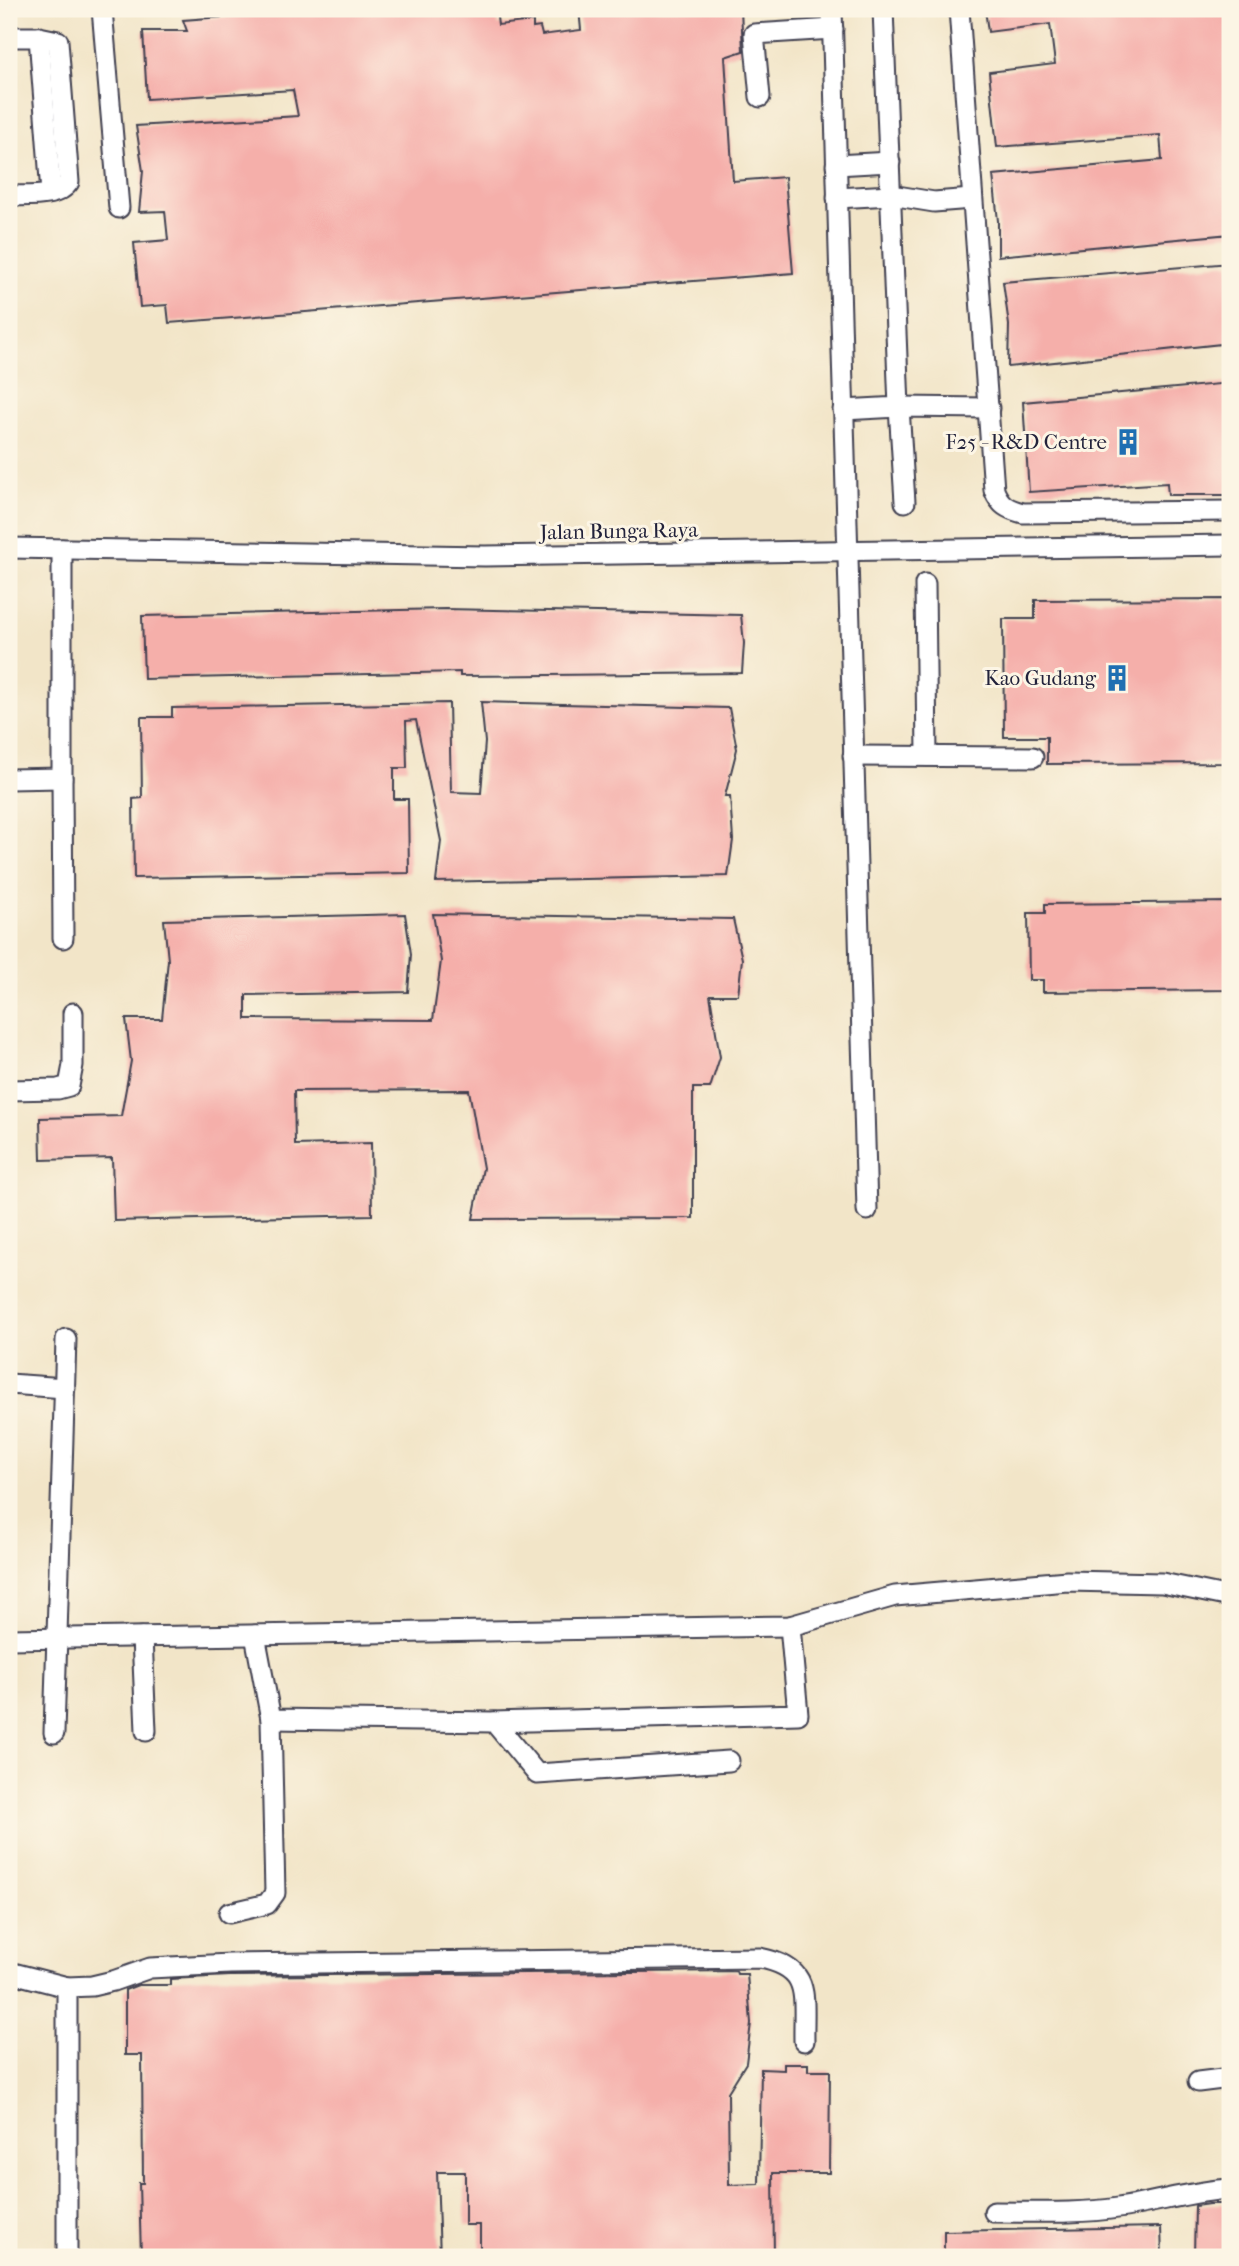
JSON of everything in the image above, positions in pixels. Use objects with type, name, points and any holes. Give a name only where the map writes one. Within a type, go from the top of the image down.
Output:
[{"type":"street","points":[[102,9],[119,208]]},
{"type":"street","points":[[832,9],[867,1210]]},
{"type":"street","points":[[883,9],[905,502]]},
{"type":"street","points":[[959,9],[994,490],[999,502],[1008,509],[1023,513],[1230,511]]},
{"type":"street","points":[[760,97],[754,34],[833,29]]},
{"type":"street","points":[[9,37],[39,37],[51,193],[9,196]]},
{"type":"street","points":[[836,164],[890,162]]},
{"type":"street","points":[[837,198],[891,195],[934,202],[972,199]]},
{"type":"street","points":[[842,410],[899,407],[989,408]]},
{"type":"street","name":"Jalan Bunga Raya","points":[[9,548],[485,556],[1230,545]]},
{"type":"street","points":[[62,549],[63,938]]},
{"type":"street","points":[[925,584],[927,756]]},
{"type":"street","points":[[853,756],[1034,757]]},
{"type":"street","points":[[9,779],[62,778]]},
{"type":"street","points":[[9,1090],[58,1089],[69,1086],[73,1065],[74,1013]]},
{"type":"street","points":[[54,1733],[66,1339]]},
{"type":"street","points":[[9,1384],[65,1388]]},
{"type":"street","points":[[9,1639],[790,1626],[895,1596],[1067,1581],[1162,1583],[1230,1597]]},
{"type":"street","points":[[271,1719],[494,1722],[798,1714],[790,1626]]},
{"type":"street","points":[[229,1913],[267,1904],[275,1893],[271,1719],[255,1635]]},
{"type":"street","points":[[142,1637],[146,1731]]},
{"type":"street","points":[[494,1722],[537,1774],[729,1761]]},
{"type":"street","points":[[9,1972],[67,1987],[92,1986],[150,1968],[216,1965],[760,1958],[776,1961],[791,1968],[797,1975],[803,1988],[804,2041]]},
{"type":"street","points":[[67,1987],[67,2257]]},
{"type":"street","points":[[1198,2082],[1230,2078]]},
{"type":"street","points":[[994,2212],[1116,2209],[1200,2192],[1230,2189]]},
{"type":"building","points":[[332,9],[496,9],[498,25],[533,21],[533,28],[540,27],[542,35],[581,30],[579,9],[741,9],[743,51],[725,57],[733,181],[785,177],[793,273],[169,323],[167,305],[140,307],[134,243],[168,240],[165,211],[139,212],[143,171],[136,126],[298,116],[293,90],[147,99],[143,31],[187,31],[183,20]]},
{"type":"building","points":[[985,9],[1230,9],[1230,234],[998,256],[998,221],[993,175],[1162,160],[1160,135],[997,147],[989,72],[1055,64],[1050,24],[988,32]]},
{"type":"building","points":[[1230,263],[1230,343],[1008,367],[1009,325],[1003,282]]},
{"type":"building","name":"F25 - R&D Centre","points":[[1230,383],[1230,495],[1168,495],[1167,483],[1029,492],[1023,402]]},
{"type":"building","name":"Kao Gudang","points":[[1230,599],[1230,763],[1047,764],[1047,737],[1004,737],[1003,619],[1035,619],[1035,600]]},
{"type":"building","points":[[445,609],[741,615],[744,643],[742,673],[460,676],[460,672],[144,679],[142,616]]},
{"type":"building","points":[[481,702],[729,708],[737,749],[725,796],[730,796],[733,840],[728,876],[436,882],[441,841],[416,720],[406,721],[407,768],[394,768],[394,799],[408,799],[409,873],[134,878],[133,799],[142,798],[141,717],[172,717],[172,708],[449,703],[451,792],[481,793],[485,742]]},
{"type":"building","points":[[1230,902],[1230,990],[1043,992],[1043,980],[1029,980],[1028,913],[1045,913],[1045,904]]},
{"type":"building","points":[[405,914],[411,954],[408,992],[246,995],[246,1019],[433,1020],[441,961],[433,914],[733,919],[742,959],[738,995],[710,995],[720,1057],[710,1088],[693,1088],[693,1218],[473,1219],[483,1168],[469,1090],[294,1091],[295,1145],[371,1143],[372,1215],[114,1221],[112,1158],[41,1160],[40,1118],[121,1116],[131,1061],[126,1019],[162,1019],[168,960],[164,920]]},
{"type":"building","points":[[736,1971],[737,1974],[747,1974],[751,2023],[746,2063],[728,2092],[729,2185],[759,2184],[761,2069],[784,2070],[784,2064],[808,2064],[808,2071],[830,2071],[829,2173],[773,2173],[774,2257],[480,2257],[480,2225],[465,2225],[465,2172],[437,2172],[440,2257],[141,2257],[139,2183],[143,2183],[142,2055],[125,2055],[125,1990],[138,1985],[170,1985],[170,1979],[230,1976]]},
{"type":"building","points":[[1230,2204],[1230,2257],[1194,2257],[1195,2206]]},
{"type":"building","points":[[1161,2227],[1162,2257],[944,2257],[944,2231]]},
{"type":"place","name":"F25 - R&D Centre","points":[[1128,442]]},
{"type":"place","name":"Kao Gudang","points":[[1117,678]]}]
